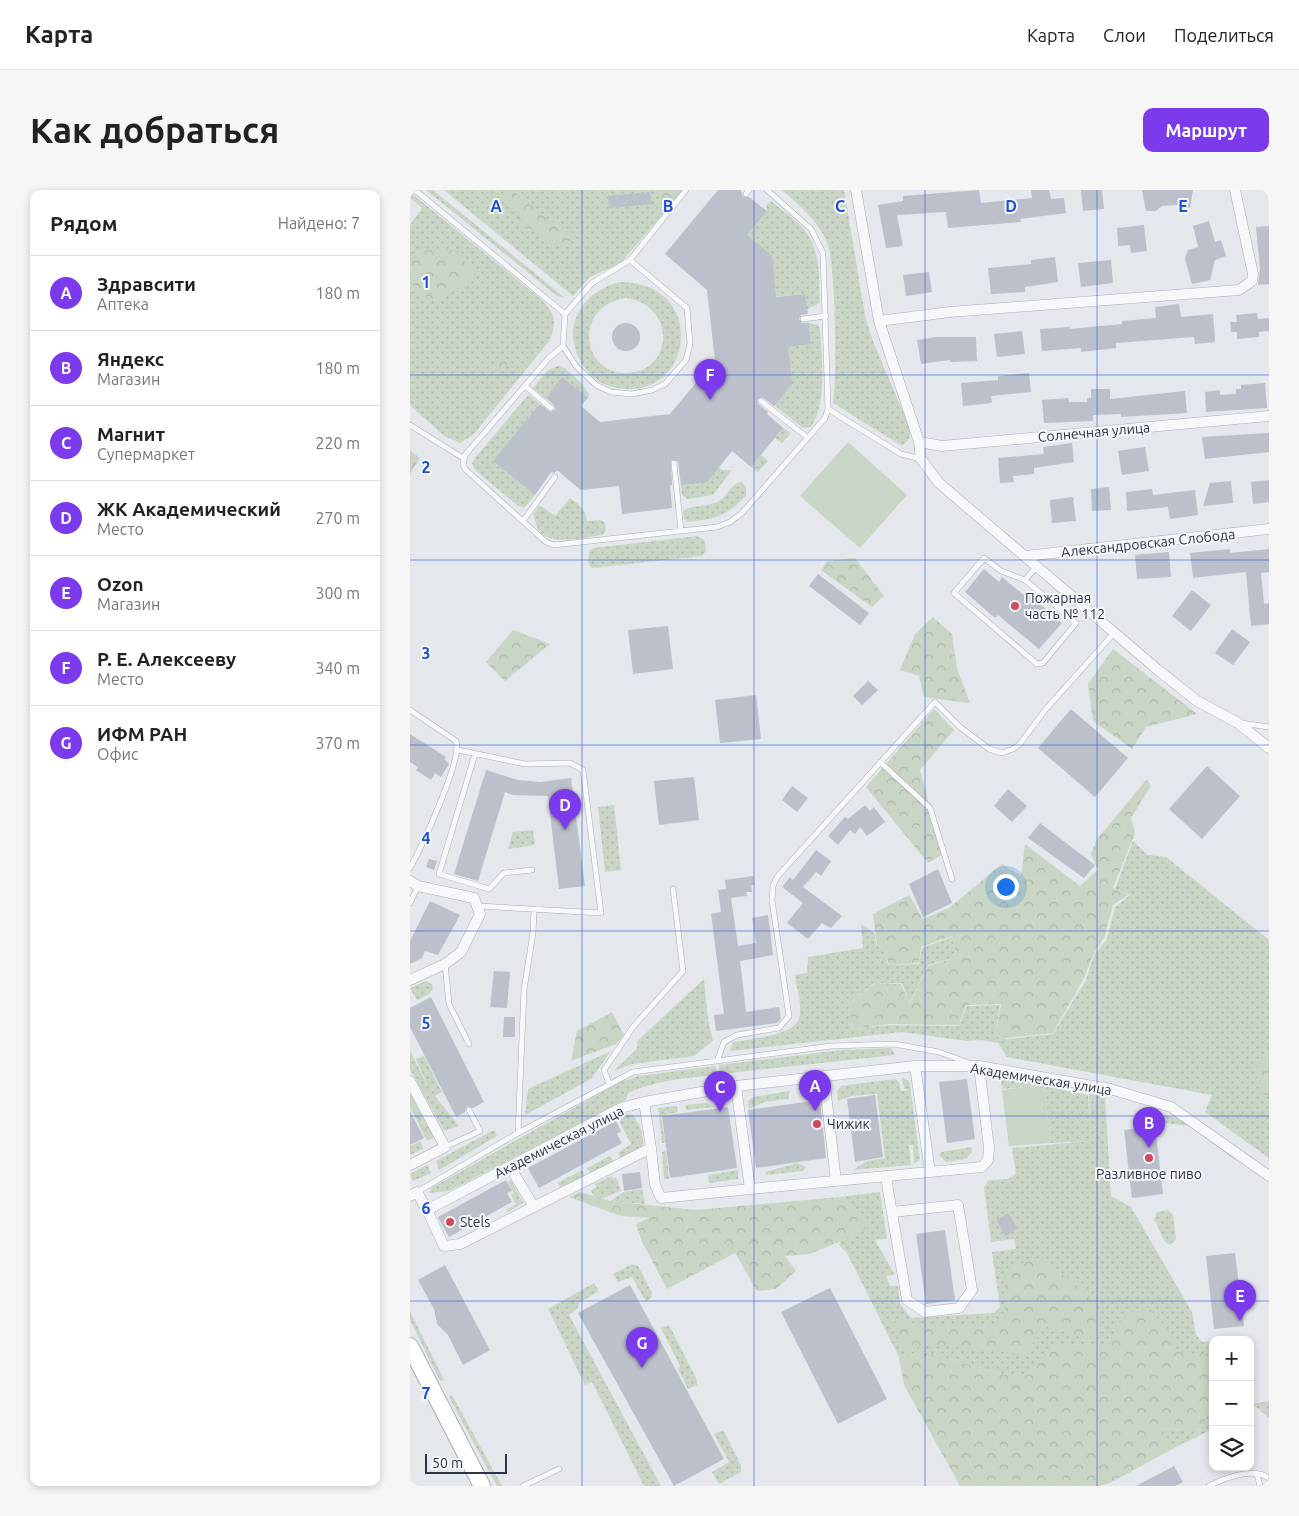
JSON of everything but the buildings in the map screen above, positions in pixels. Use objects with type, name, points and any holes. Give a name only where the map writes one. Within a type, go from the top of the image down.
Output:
[{"type":"main road","points":[[410,1346],[482,1486]]},
{"type":"street","points":[[856,190],[879,321],[920,442],[921,459],[939,483],[1114,633],[1198,701],[1238,723],[1269,748]]},
{"type":"street","points":[[879,321],[950,312],[1239,290],[1252,282],[1253,274],[1236,190]]},
{"type":"street","name":"Солнечная улица","points":[[920,442],[942,446],[1269,416]]},
{"type":"street","name":"Александровская Слобода","points":[[1026,556],[1269,530]]},
{"type":"street","points":[[410,980],[445,964],[461,952],[480,914],[479,906],[474,898],[414,883]]},
{"type":"street","points":[[915,1066],[930,1172]]},
{"type":"street","name":"Академическая улица","points":[[427,1210],[621,1108],[644,1102],[736,1086],[915,1066],[979,1066],[1110,1089],[1171,1107],[1269,1176]]},
{"type":"street","points":[[644,1102],[655,1185],[661,1198],[982,1167],[988,1160],[989,1148],[979,1066]]},
{"type":"street","points":[[824,1077],[836,1180]]},
{"type":"street","points":[[410,1081],[445,1148],[410,1165]]},
{"type":"street","points":[[736,1086],[750,1189]]},
{"type":"street","points":[[414,1194],[427,1210],[444,1246],[460,1244],[651,1148]]},
{"type":"street","points":[[510,1167],[534,1207]]},
{"type":"street","points":[[886,1176],[906,1300],[925,1312],[959,1308],[972,1290],[958,1205],[892,1212]]},
{"type":"lane","points":[[415,190],[565,314]]},
{"type":"lane","points":[[630,260],[687,308],[690,344],[686,360],[665,384],[652,390],[632,394],[611,392],[587,379],[563,346],[565,314],[592,283],[630,260],[686,190]]},
{"type":"lane","points":[[563,346],[548,359],[463,458],[463,465],[466,470],[546,542],[554,545],[717,527],[730,522],[742,512],[826,418],[828,409],[823,253],[818,240],[802,219],[766,190]]},
{"type":"lane","points":[[803,319],[826,316]]},
{"type":"lane","points":[[525,386],[551,408]]},
{"type":"lane","points":[[761,401],[808,438]]},
{"type":"lane","points":[[828,409],[901,454],[921,459]]},
{"type":"lane","points":[[410,425],[463,458]]},
{"type":"lane","points":[[674,463],[681,531]]},
{"type":"lane","points":[[523,521],[555,477]]},
{"type":"lane","points":[[984,558],[1001,572],[1026,580],[1076,623],[1041,664],[1037,664],[954,593],[984,558]]},
{"type":"lane","points":[[1026,580],[1036,567]]},
{"type":"lane","points":[[717,1061],[724,1042],[737,1035],[779,1028],[789,1016],[772,900],[773,886],[777,877],[935,702],[960,727],[989,749],[1002,753],[1013,749],[1019,745],[1046,709],[1114,633]]},
{"type":"lane","points":[[410,710],[456,741],[458,750],[442,801],[410,868]]},
{"type":"lane","points":[[1238,723],[1269,727]]},
{"type":"lane","points":[[458,750],[525,764],[570,763],[583,770],[601,913],[479,906]]},
{"type":"lane","points":[[475,754],[439,874],[489,888],[504,873],[532,870]]},
{"type":"lane","points":[[880,762],[930,808],[952,879]]},
{"type":"lane","points":[[410,903],[414,883]]},
{"type":"lane","points":[[609,1083],[604,1070],[633,1027],[683,970],[673,889]]},
{"type":"lane","points":[[518,1133],[524,990],[533,933],[534,909]]},
{"type":"lane","points":[[445,964],[449,1004],[469,1044]]},
{"type":"lane","points":[[414,1194],[518,1133],[609,1083],[633,1072],[831,1046],[894,1044],[939,1052],[979,1066]]},
{"type":"lane","points":[[445,1148],[480,1131],[469,1110]]},
{"type":"lane","points":[[523,1486],[559,1469]]},
{"type":"lane","points":[[1209,1486],[1225,1478],[1258,1474],[1269,1478]]},
{"type":"lane","points":[[1258,1474],[1260,1486]]},
{"type":"green space","points":[[426,190],[433,190],[565,298],[557,296]]},
{"type":"green space","points":[[444,190],[683,190],[621,263],[590,277],[573,296]]},
{"type":"green space","points":[[505,190],[512,190],[547,219],[576,235],[565,245],[550,246],[541,233],[521,225],[517,215],[500,199]]},
{"type":"green space","points":[[655,190],[680,190],[664,208]]},
{"type":"green space","points":[[782,190],[844,190],[865,315],[872,339],[909,426],[910,438],[902,446],[833,403],[835,321],[830,254],[827,242],[818,227],[808,214]]},
{"type":"green space","points":[[410,192],[542,300],[554,318],[554,328],[550,340],[473,435],[460,443],[444,436],[410,405],[410,225],[422,208],[410,198]]},
{"type":"green space","points":[[771,201],[801,226],[808,234],[816,252],[820,303],[807,309],[805,294],[770,297],[741,242],[767,211],[766,206]]},
{"type":"green space","points":[[444,249],[456,251],[476,274],[449,295],[435,302],[413,285],[410,274],[410,257],[420,251]]},
{"type":"green space","points":[[620,282],[648,287],[667,299],[678,317],[681,337],[677,357],[666,374],[648,386],[625,389],[605,384],[588,372],[579,358],[574,344],[573,331],[576,318],[592,296]],"holes":[[[627,298],[644,304],[655,313],[661,326],[663,339],[660,352],[652,363],[640,371],[624,373],[609,369],[598,361],[591,350],[589,337],[591,324],[598,312],[610,303]]]},
{"type":"green space","points":[[809,323],[818,325],[820,330],[822,380],[816,417],[811,427],[803,428],[774,405],[775,348],[811,344]]},
{"type":"green space","points":[[501,358],[507,364],[501,370],[495,364]]},
{"type":"green space","points":[[560,365],[583,385],[589,394],[588,398],[562,378],[545,399],[533,388],[548,370]]},
{"type":"green space","points":[[528,395],[540,404],[494,461],[535,495],[525,507],[518,506],[475,470],[472,464]]},
{"type":"green space","points":[[783,428],[791,433],[782,443],[775,438]]},
{"type":"green space","points":[[848,442],[907,495],[860,548],[800,496]]},
{"type":"green space","points":[[410,450],[420,458],[410,474]]},
{"type":"green space","points":[[761,455],[768,461],[758,472],[751,467]]},
{"type":"green space","points":[[719,467],[722,470],[732,470],[713,495],[688,499],[682,495],[681,485]]},
{"type":"green space","points":[[741,482],[746,486],[746,496],[725,513],[705,520],[687,522],[684,519],[683,511],[721,500],[732,487]]},
{"type":"green space","points":[[570,498],[582,508],[587,521],[601,520],[605,523],[606,530],[602,535],[559,540],[543,535],[538,529],[533,514],[540,505],[555,516]]},
{"type":"green space","points":[[697,536],[705,541],[706,551],[702,556],[592,568],[588,563],[589,551],[594,548]]},
{"type":"green space","points":[[855,558],[884,596],[872,607],[821,570],[827,561]]},
{"type":"green space","points":[[933,617],[952,634],[957,668],[970,703],[924,697],[919,676],[900,670],[915,634]]},
{"type":"green space","points":[[513,630],[550,644],[505,681],[486,662]]},
{"type":"green space","points":[[1113,649],[1197,714],[1146,727],[1132,749],[1093,721],[1088,684]]},
{"type":"green space","points":[[934,709],[954,730],[920,770],[942,855],[928,863],[866,787]]},
{"type":"green space","points":[[1147,779],[1151,786],[1131,818],[1135,833],[1113,888],[1128,895],[1113,905],[1104,938],[1094,953],[1083,980],[1053,1033],[1007,1038],[995,1036],[1001,1004],[966,1005],[959,1025],[889,1024],[852,1029],[849,1004],[875,983],[901,984],[910,1004],[928,966],[957,957],[952,936],[921,947],[919,963],[889,965],[884,949],[877,945],[873,914],[909,895],[923,919],[949,908],[1002,864],[1021,876],[1025,844],[1080,886],[1098,870],[1091,854],[1097,839]]},
{"type":"green space","points":[[614,805],[621,870],[605,872],[598,807]]},
{"type":"green space","points":[[533,830],[535,845],[508,849],[513,832]]},
{"type":"green space","points":[[1133,841],[1148,855],[1166,857],[1269,940],[1269,1158],[1205,1112],[1212,1095],[1007,1057],[998,1043],[981,1040],[967,1041],[902,1032],[730,1051],[733,1042],[768,1036],[794,1026],[800,1016],[795,975],[807,973],[808,957],[863,948],[861,924],[875,934],[876,945],[884,949],[888,965],[919,964],[922,948],[952,937],[957,957],[928,965],[910,1003],[902,983],[874,983],[849,1004],[852,1029],[889,1025],[959,1026],[967,1006],[1000,1005],[995,1036],[1008,1039],[1053,1034],[1086,980],[1094,955],[1107,939],[1115,907],[1130,895],[1115,889]]},
{"type":"green space","points":[[704,979],[708,1019],[713,1041],[694,1056],[632,1064],[614,1071],[637,1049],[637,1041]]},
{"type":"green space","points":[[426,981],[432,984],[433,989],[429,994],[417,1000],[410,988]]},
{"type":"green space","points":[[612,1012],[624,1035],[616,1044],[571,1061],[577,1031]]},
{"type":"green space","points":[[891,1048],[895,1055],[720,1074],[719,1065],[842,1050]]},
{"type":"green space","points":[[410,1050],[429,1089],[416,1059],[424,1056],[442,1092],[435,1096],[459,1126],[444,1131],[410,1069]]},
{"type":"green space","points":[[611,1051],[591,1079],[525,1115],[528,1089]]},
{"type":"green space","points":[[1269,1051],[1269,1097],[1261,1092],[1256,1069]]},
{"type":"green space","points":[[716,1066],[716,1075],[660,1082],[628,1093],[626,1100],[449,1191],[429,1193],[431,1188],[620,1082],[638,1076]]},
{"type":"green space","points":[[902,1078],[908,1080],[910,1085],[920,1160],[914,1164],[913,1145],[909,1145],[911,1165],[853,1170],[867,1161],[885,1158],[877,1094],[851,1096],[838,1101],[837,1091],[841,1086],[895,1079],[899,1082],[901,1091],[908,1090],[916,1145],[908,1089],[904,1089]]},
{"type":"green space","points":[[1007,1078],[1044,1085],[1002,1089],[1001,1081]]},
{"type":"green space","points":[[1044,1085],[1088,1095],[1090,1129],[1089,1093],[1105,1097],[1111,1196],[1131,1207],[1192,1312],[1196,1335],[1202,1342],[1209,1341],[1209,1368],[1175,1352],[1122,1315],[1110,1348],[1073,1344],[1057,1346],[1026,1375],[1005,1375],[925,1352],[899,1357],[847,1253],[839,1245],[841,1241],[869,1226],[859,1212],[839,1197],[880,1192],[887,1239],[875,1240],[895,1275],[886,1276],[890,1286],[898,1286],[900,1304],[911,1318],[994,1313],[1000,1307],[992,1252],[1016,1249],[1014,1239],[991,1242],[984,1187],[989,1180],[1008,1179],[1016,1174],[1012,1148],[1090,1141],[1051,1143]]},
{"type":"green space","points":[[1044,1085],[1051,1143],[1009,1146],[1002,1090]]},
{"type":"green space","points":[[410,1086],[435,1137],[427,1141],[410,1107]]},
{"type":"green space","points":[[790,1091],[788,1099],[764,1102],[749,1109],[748,1101],[753,1097]]},
{"type":"green space","points":[[707,1103],[715,1107],[686,1110],[685,1105]]},
{"type":"green space","points":[[677,1106],[678,1112],[661,1116],[665,1143],[662,1143],[658,1108]]},
{"type":"green space","points":[[626,1114],[633,1115],[638,1123],[643,1143],[642,1147],[620,1158],[618,1153],[631,1144],[618,1119]]},
{"type":"green space","points":[[1163,1115],[1185,1119],[1237,1157],[1235,1160],[1189,1126],[1164,1123]]},
{"type":"green space","points":[[494,1130],[497,1136],[439,1170],[436,1161]]},
{"type":"green space","points":[[421,1141],[423,1149],[410,1155],[410,1146]]},
{"type":"green space","points":[[971,1147],[972,1152],[966,1159],[946,1162],[939,1155],[942,1152]]},
{"type":"green space","points":[[666,1151],[669,1179],[664,1179],[662,1152]]},
{"type":"green space","points":[[610,1156],[614,1162],[590,1173],[587,1168]]},
{"type":"green space","points":[[797,1163],[806,1167],[803,1171],[766,1175],[765,1172]]},
{"type":"green space","points":[[427,1165],[431,1173],[413,1181],[410,1174]]},
{"type":"green space","points":[[582,1170],[585,1176],[560,1187],[557,1183]]},
{"type":"green space","points":[[738,1170],[738,1179],[709,1183],[708,1175]]},
{"type":"green space","points":[[612,1176],[613,1179],[616,1177],[621,1191],[596,1201],[591,1190],[609,1181],[596,1187],[595,1184]]},
{"type":"green space","points":[[511,1180],[523,1203],[508,1212],[506,1210],[516,1204],[511,1195],[514,1193],[508,1182]]},
{"type":"green space","points":[[642,1189],[645,1204],[610,1201],[624,1192]]},
{"type":"green space","points":[[580,1192],[610,1201],[695,1210],[839,1197],[859,1212],[870,1226],[810,1254],[785,1256],[796,1271],[776,1289],[757,1291],[735,1253],[667,1289],[642,1242],[636,1224],[649,1218],[621,1216],[569,1197]]},
{"type":"green space","points":[[1168,1210],[1173,1215],[1176,1239],[1170,1245],[1165,1242],[1154,1219],[1157,1212]]},
{"type":"green space","points":[[1038,1258],[1070,1279],[1096,1304],[1102,1328],[1096,1341],[1047,1327],[1023,1354],[922,1344],[910,1354],[900,1344],[891,1321],[990,1327],[1005,1318],[1005,1269]]},
{"type":"green space","points":[[632,1264],[638,1266],[652,1293],[652,1297],[646,1302],[632,1277],[618,1282],[613,1274]]},
{"type":"green space","points":[[594,1283],[599,1291],[579,1303],[578,1308],[569,1315],[661,1486],[644,1486],[592,1382],[585,1385],[548,1309]]},
{"type":"green space","points":[[1148,1307],[1172,1335],[1175,1352],[1209,1354],[1209,1374],[1203,1385],[1209,1387],[1209,1411],[1198,1431],[1158,1428],[1176,1447],[1110,1483],[1099,1486],[960,1486],[904,1385],[899,1357],[925,1352],[1005,1375],[1026,1375],[1057,1346],[1073,1344],[1109,1347],[1122,1315]]},
{"type":"green space","points":[[410,1311],[445,1380],[440,1381],[410,1320]]},
{"type":"green space","points":[[669,1325],[697,1380],[697,1385],[688,1389],[678,1369],[680,1366],[661,1328]]},
{"type":"green space","points":[[1209,1374],[1209,1387],[1203,1385]]},
{"type":"green space","points":[[452,1395],[502,1486],[497,1486],[449,1397]]},
{"type":"green space","points":[[1269,1401],[1269,1418],[1254,1405]]},
{"type":"green space","points":[[1209,1411],[1209,1431],[1176,1447],[1157,1428],[1198,1431]]},
{"type":"green space","points":[[723,1430],[741,1465],[741,1472],[719,1484],[712,1472],[729,1462],[714,1434]]},
{"type":"place","name":"Р. Е. Алексееву","points":[[710,400]]},
{"type":"place","name":"Пожарная часть № 112","points":[[1015,606]]},
{"type":"place","name":"ЖК Академический","points":[[565,830]]},
{"type":"place","name":"Здравсити","points":[[815,1111]]},
{"type":"place","name":"Магнит","points":[[720,1112]]},
{"type":"place","name":"Чижик","points":[[817,1124]]},
{"type":"place","name":"Яндекс","points":[[1149,1148]]},
{"type":"place","name":"Разливное пиво","points":[[1149,1158]]},
{"type":"place","name":"Stels","points":[[450,1222]]},
{"type":"place","name":"Ozon","points":[[1240,1321]]},
{"type":"place","name":"ИФМ РАН","points":[[642,1368]]}]
